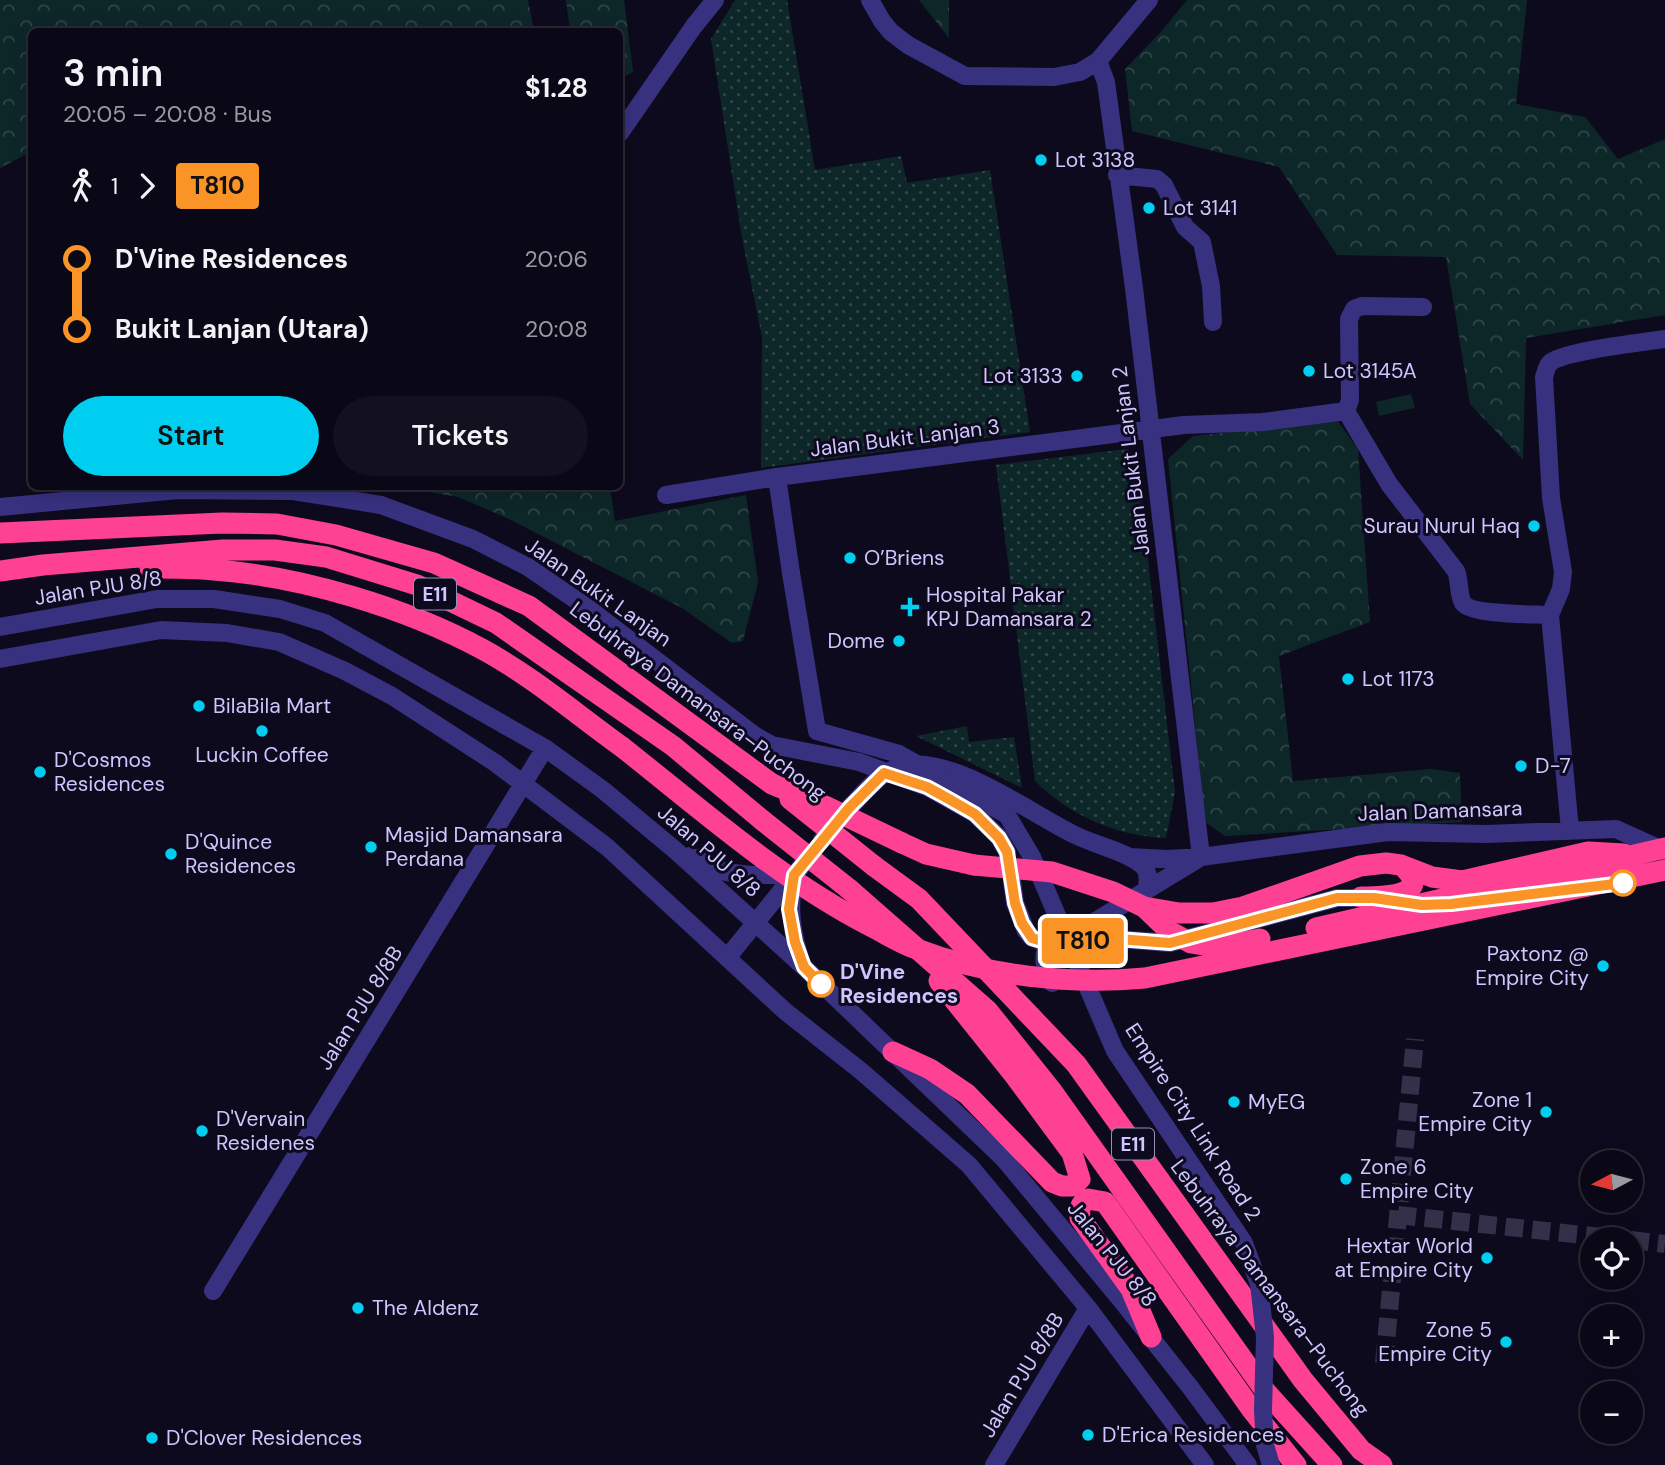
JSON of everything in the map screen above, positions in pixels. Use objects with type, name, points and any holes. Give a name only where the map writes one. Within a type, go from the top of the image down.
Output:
[{"type":"highway","name":"Lebuhraya Damansara–Puchong","points":[[0,533],[222,523],[277,524],[336,535],[434,563],[529,606],[772,784],[919,900],[1076,1064],[1303,1380],[1361,1450],[1382,1465]]},
{"type":"highway","name":"E11","points":[[0,571],[223,550],[275,550],[326,557],[417,585],[495,623],[673,746],[849,889],[988,1012],[1052,1091],[1266,1392],[1332,1465]]},
{"type":"highway","points":[[43,565],[215,570],[289,581],[366,601],[436,626],[485,650],[622,747],[818,897],[912,948],[966,966],[1019,975],[1107,981],[1144,978],[1665,870]]},
{"type":"highway","points":[[772,784],[828,807],[926,854],[974,865],[1052,872],[1113,892],[1145,899],[1179,913],[1213,914],[1244,907],[1360,866],[1401,864],[1432,877],[1462,881],[1588,852],[1665,852]]},
{"type":"highway","points":[[1145,899],[1169,931],[1191,943],[1216,947],[1291,934],[1665,852]]},
{"type":"highway","points":[[1361,897],[1391,896],[1408,891],[1412,886],[1412,877],[1401,864]]},
{"type":"highway","points":[[893,1052],[930,1069],[967,1094],[1052,1182],[1072,1186],[1080,1179],[1072,1153],[1015,1076],[903,936]]},
{"type":"highway","points":[[1108,1170],[1152,1257],[1188,1319]]},
{"type":"highway","points":[[1151,1337],[1131,1289],[1080,1218],[1079,1209],[1082,1202],[1088,1199],[1105,1202],[1252,1410],[1297,1465]]},
{"type":"street","points":[[623,129],[715,0]]},
{"type":"street","points":[[870,0],[891,32],[908,45],[965,76],[1064,76],[1080,72],[1098,61],[1149,0]]},
{"type":"street","name":"Jalan Bukit Lanjan 2","points":[[1098,61],[1106,82],[1134,288],[1200,858]]},
{"type":"street","points":[[1117,175],[1157,180],[1164,184],[1181,222],[1202,242],[1211,286],[1213,322]]},
{"type":"street","points":[[1423,307],[1362,306],[1354,309],[1349,319],[1350,400],[1346,411],[1390,484],[1448,558],[1460,579],[1461,601],[1466,606],[1492,611],[1550,615]]},
{"type":"street","points":[[1570,830],[1550,615],[1561,589],[1563,572],[1551,498],[1544,377],[1552,361],[1582,353],[1665,339]]},
{"type":"street","name":"Jalan Bukit Lanjan 3","points":[[666,495],[777,477],[1184,425],[1263,422],[1346,411]]},
{"type":"street","points":[[777,477],[817,731],[898,754],[1007,807],[1129,857],[1145,868],[1149,878],[1145,899]]},
{"type":"street","name":"Jalan Bukit Lanjan","points":[[0,508],[178,490]]},
{"type":"street","name":"Jalan Bukit Lanjan","points":[[300,490],[381,505],[473,539],[528,567],[589,609],[754,735],[772,745],[859,762],[927,787],[975,814],[999,838],[1007,852]]},
{"type":"street","name":"Jalan PJU 8/8","points":[[0,627],[156,600],[214,599],[279,609],[325,623],[545,748],[603,790],[756,922],[1004,1159],[1151,1337],[1248,1465]]},
{"type":"street","points":[[0,659],[161,630],[227,633],[279,642],[345,671],[426,716],[524,783],[607,847],[786,1012],[861,1071],[969,1165],[1088,1308],[1205,1465]]},
{"type":"street","name":"Jalan PJU 8/8B","points":[[213,1291],[545,748]]},
{"type":"street","points":[[849,808],[884,773],[905,765],[943,768],[975,780],[1007,807]]},
{"type":"street","points":[[975,814],[981,805],[1007,807]]},
{"type":"street","name":"Empire City Link Road 2","points":[[1007,807],[1032,857],[1115,1051],[1244,1243],[1259,1283],[1265,1338],[1264,1434],[1271,1465]]},
{"type":"street","name":"Jalan Damansara","points":[[1129,857],[1200,858],[1388,832],[1486,834],[1616,829],[1665,852]]},
{"type":"street","points":[[675,850],[726,872],[751,875],[799,869]]},
{"type":"street","points":[[1052,983],[1044,963],[1044,952],[1055,943],[1145,899],[1200,858]]},
{"type":"street","points":[[727,958],[799,869]]},
{"type":"street","points":[[799,869],[789,909],[795,942],[804,967]]},
{"type":"street","points":[[1012,881],[1015,903],[1026,931],[1032,938],[1055,943],[1118,939],[1170,943],[1337,898],[1361,897],[1422,905],[1451,904],[1665,877]]},
{"type":"street","points":[[1080,972],[1082,957],[1091,948],[1115,948]]},
{"type":"street","name":"Jalan PJU 8/8B","points":[[995,1465],[1088,1308]]},
{"type":"green space","points":[[0,0],[528,0],[533,28],[28,28],[28,154],[0,168]]},
{"type":"green space","points":[[566,0],[624,0],[633,72],[623,77],[623,28],[570,28]]},
{"type":"green space","points":[[735,0],[787,0],[815,170],[901,156],[907,183],[990,170],[1030,432],[761,468],[762,337],[742,238],[711,39]]},
{"type":"green space","points":[[919,0],[949,0],[949,38]]},
{"type":"green space","points":[[1187,0],[1527,0],[1516,104],[1585,117],[1618,159],[1665,139],[1665,315],[1526,338],[1523,460],[1470,404],[1446,257],[1337,255],[1279,167],[1132,131],[1125,69]]},
{"type":"green space","points":[[1411,394],[1415,408],[1379,416],[1376,402]]},
{"type":"green space","points":[[1337,420],[1358,449],[1370,622],[1279,656],[1293,781],[1431,769],[1460,773],[1462,822],[1225,836],[1205,822],[1168,459],[1193,436]]},
{"type":"green space","points":[[1127,449],[1136,457],[1175,792],[1166,838],[1130,833],[1095,822],[1064,804],[1035,781],[996,465]]},
{"type":"green space","points":[[416,490],[547,490],[547,493],[610,490],[615,521],[746,495],[758,582],[743,641],[732,643],[682,608],[507,518],[458,497]]},
{"type":"green space","points":[[967,726],[969,742],[1014,737],[1022,788],[916,736]]},
{"type":"tunnel","points":[[803,864],[838,820]]},
{"type":"tunnel","points":[[1384,1363],[1415,1039]]},
{"type":"tunnel","points":[[1398,1215],[1580,1235]]},
{"type":"tunnel","points":[[1643,1241],[1665,1244]]},
{"type":"bus line","name":"T810","points":[[821,984],[804,967],[791,927],[789,909],[794,875],[849,808],[884,773],[927,787],[947,798],[975,814],[999,838],[1007,852],[1015,903],[1022,923],[1032,938],[1040,942],[1118,939],[1170,943],[1337,898],[1374,898],[1422,905],[1451,904],[1623,883]]},
{"type":"place","name":"Lot 3138","points":[[1041,160]]},
{"type":"place","name":"Lot 3141","points":[[1149,208]]},
{"type":"place","name":"Lot 3145A","points":[[1309,371]]},
{"type":"place","name":"Lot 3133","points":[[1077,376]]},
{"type":"place","name":"Surau Nurul Haq","points":[[1534,526]]},
{"type":"place","name":"O’Briens","points":[[850,558]]},
{"type":"place","name":"Hospital Pakar KPJ Damansara 2","points":[[910,607]]},
{"type":"place","name":"Dome","points":[[899,641]]},
{"type":"place","name":"Lot 1173","points":[[1348,679]]},
{"type":"place","name":"BilaBila Mart","points":[[199,706]]},
{"type":"place","name":"Luckin Coffee","points":[[262,731]]},
{"type":"place","name":"D-7","points":[[1521,766]]},
{"type":"place","name":"D'Cosmos Residences","points":[[40,772]]},
{"type":"place","name":"Masjid Damansara Perdana","points":[[371,847]]},
{"type":"place","name":"D'Quince Residences","points":[[171,854]]},
{"type":"place","name":"Paxtonz @ Empire City","points":[[1603,966]]},
{"type":"place","name":"D'Vine Residences","points":[[821,984]]},
{"type":"place","name":"MyEG","points":[[1234,1102]]},
{"type":"place","name":"Zone 1 Empire City","points":[[1546,1112]]},
{"type":"place","name":"D'Vervain Residenes","points":[[202,1131]]},
{"type":"place","name":"Zone 6 Empire City","points":[[1346,1179]]},
{"type":"place","name":"Hextar World at Empire City","points":[[1487,1258]]},
{"type":"place","name":"The Aldenz","points":[[358,1308]]},
{"type":"place","name":"Zone 5 Empire City","points":[[1506,1342]]},
{"type":"place","name":"D'Erica Residences","points":[[1088,1435]]},
{"type":"place","name":"D'Clover Residences","points":[[152,1438]]}]
